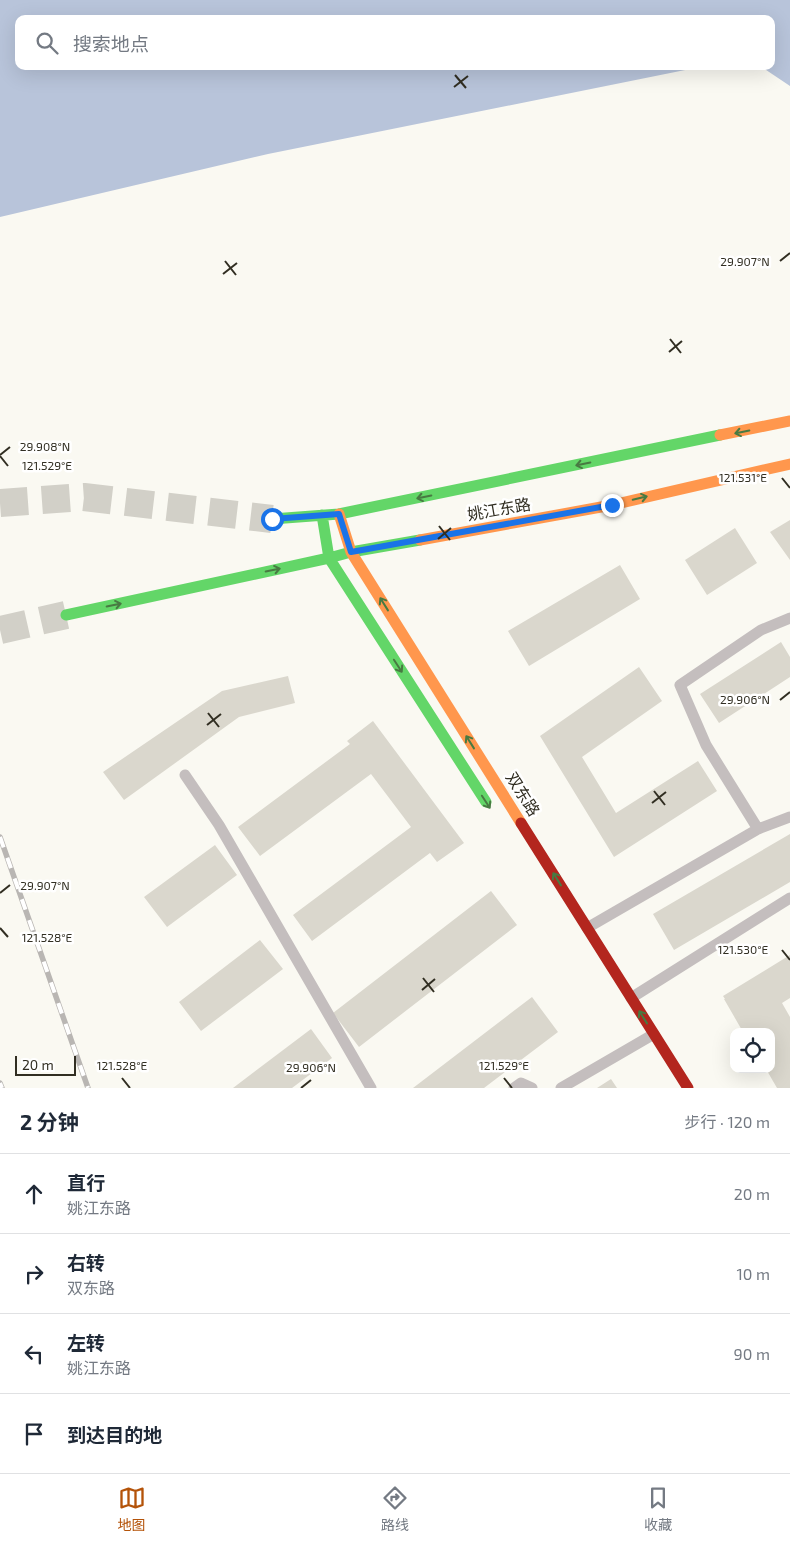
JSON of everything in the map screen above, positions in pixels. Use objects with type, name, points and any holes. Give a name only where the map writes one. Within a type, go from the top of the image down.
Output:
[{"type":"main road","name":"姚江东路","points":[[272,519],[339,514],[790,421]]},
{"type":"main road","name":"姚江东路","points":[[66,616],[351,552],[612,505],[790,464]]},
{"type":"main road","name":"双东路","points":[[339,514],[351,552],[688,1088]]},
{"type":"main road","points":[[322,516],[329,558],[490,808]]},
{"type":"lane","points":[[758,828],[706,745],[680,685],[761,630],[790,618]]},
{"type":"lane","points":[[186,774],[219,825],[371,1088]]},
{"type":"lane","points":[[587,928],[758,828],[790,817]]},
{"type":"lane","points":[[631,998],[790,898]]},
{"type":"lane","points":[[561,1088],[654,1034]]},
{"type":"lane","points":[[514,1088],[521,1082],[532,1088]]},
{"type":"water","points":[[0,0],[790,0],[790,86],[766,70],[775,70],[775,15],[15,15],[15,70],[685,70],[268,154],[0,217]]},
{"type":"building","points":[[790,520],[790,560],[770,532]]},
{"type":"building","points":[[735,528],[757,563],[707,595],[685,560]]},
{"type":"building","points":[[620,565],[640,599],[529,666],[508,631]]},
{"type":"building","points":[[781,642],[790,657],[790,677],[719,723],[700,694]]},
{"type":"building","points":[[639,667],[662,701],[582,757],[616,813],[698,761],[717,791],[614,857],[540,736]]},
{"type":"building","points":[[288,676],[295,703],[239,717],[124,800],[103,772],[222,691]]},
{"type":"building","points":[[373,721],[464,843],[437,862],[430,853],[312,941],[293,915],[411,827],[371,774],[260,856],[238,827],[350,744],[347,741]]},
{"type":"building","points":[[790,834],[790,882],[674,950],[653,914]]},
{"type":"building","points":[[215,845],[237,875],[167,927],[144,897]]},
{"type":"building","points":[[491,891],[517,925],[359,1047],[333,1013]]},
{"type":"building","points":[[260,940],[283,969],[201,1031],[179,1002]]},
{"type":"building","points":[[790,955],[790,998],[782,1003],[790,1017],[790,1088],[777,1088],[768,1073],[775,1073],[775,1028],[741,1028],[723,996]]},
{"type":"building","points":[[532,997],[558,1032],[484,1088],[413,1088]]},
{"type":"building","points":[[311,1029],[332,1058],[292,1088],[233,1088]]},
{"type":"building","points":[[611,1079],[617,1088],[597,1088]]},
{"type":"tunnel","points":[[0,503],[84,497],[272,519]]},
{"type":"tunnel","points":[[0,630],[66,615]]},
{"type":"railway","points":[[0,837],[88,1088]]},
{"type":"railway","points":[[0,1083],[2,1088]]},
{"type":"traffic: fast","points":[[272,519],[339,514],[720,435]]},
{"type":"traffic: fast","points":[[322,515],[329,558],[486,802]]},
{"type":"traffic: fast","points":[[66,615],[351,552],[420,540]]},
{"type":"traffic: slow","points":[[720,435],[790,421]]},
{"type":"traffic: slow","points":[[420,540],[612,505],[790,464]]},
{"type":"traffic: slow","points":[[339,514],[351,552],[521,823]]},
{"type":"traffic: jam","points":[[521,823],[688,1088]]},
{"type":"route","points":[[272,519],[339,514],[351,552],[612,505]]}]
